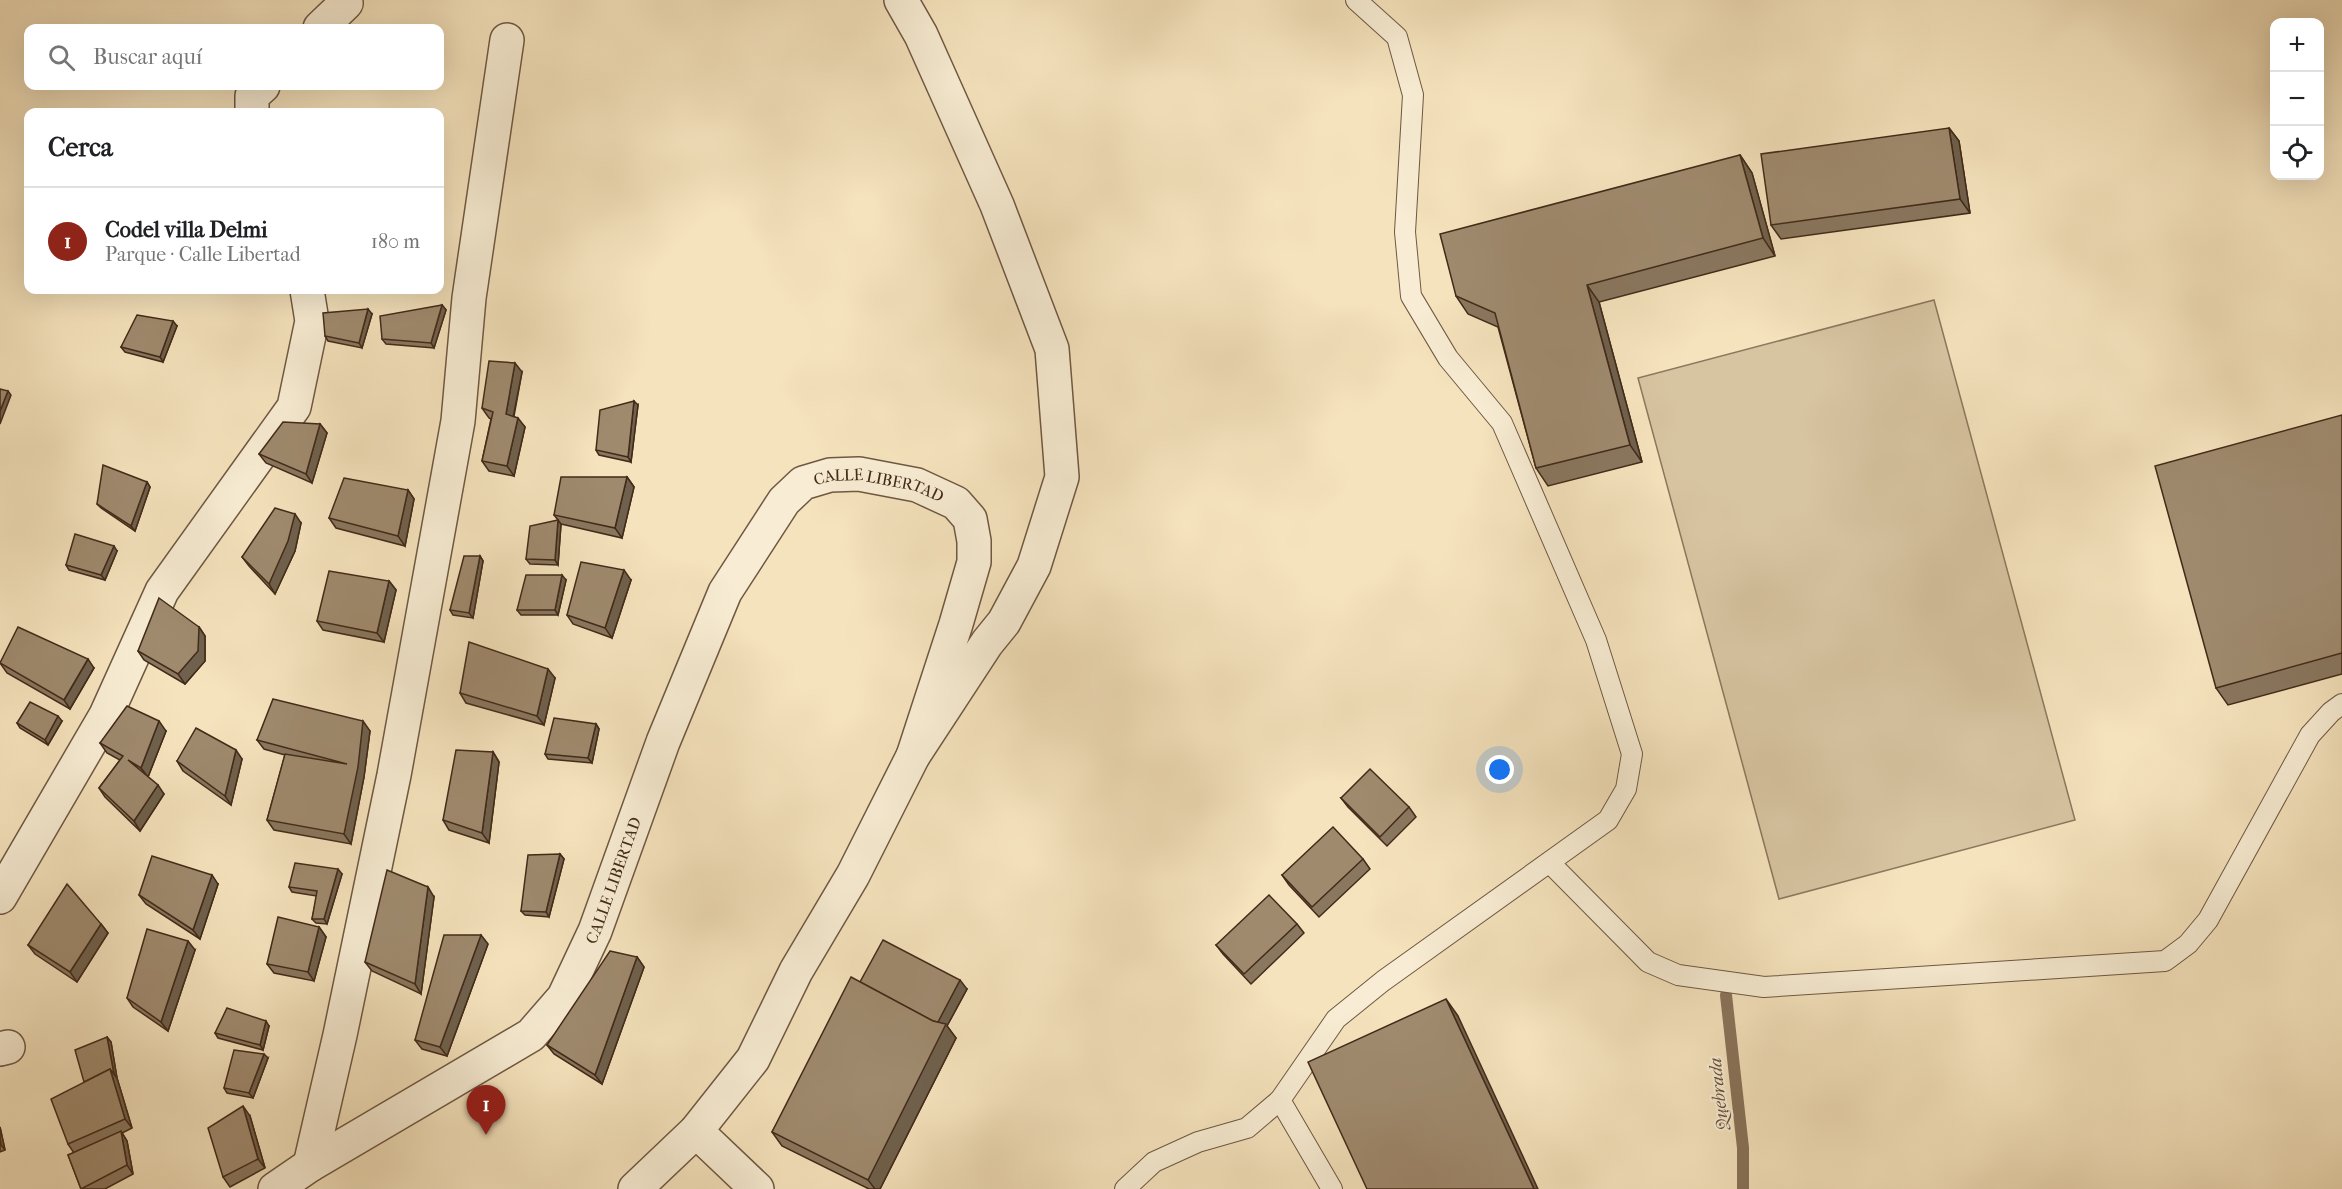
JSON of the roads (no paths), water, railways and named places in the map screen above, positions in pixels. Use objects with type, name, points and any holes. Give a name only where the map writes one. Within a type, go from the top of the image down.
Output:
[{"type":"street","points":[[325,24],[346,3],[345,0]]},
{"type":"street","points":[[635,1189],[696,1131],[753,1059],[796,971],[853,875],[913,756],[1004,622],[1034,566],[1062,477],[1052,349],[997,205],[921,35],[901,0]]},
{"type":"street","points":[[310,1165],[340,1035],[394,775],[459,421],[469,298],[507,40]]},
{"type":"street","points":[[252,108],[252,96],[259,90]]},
{"type":"street","points":[[0,897],[106,715],[162,591],[294,407],[312,321],[308,294]]},
{"type":"street","name":"CALLE LIBERTAD","points":[[275,1189],[310,1165],[531,1035],[564,997],[595,931],[663,742],[725,592],[784,501],[803,483],[830,475],[859,474],[917,484],[956,503],[970,519],[974,541],[974,562],[913,756]]},
{"type":"street","points":[[956,624],[963,636],[973,642],[987,644]]},
{"type":"street","points":[[696,1131],[757,1189]]},
{"type":"lane","points":[[1125,1189],[1154,1162],[1198,1142],[1247,1128],[1280,1100],[1336,1019],[1383,981],[1608,820],[1626,789],[1632,754],[1596,639],[1502,423],[1448,358],[1411,296],[1405,232],[1413,96],[1397,37],[1356,0]]},
{"type":"lane","points":[[1550,863],[1648,962],[1678,975],[1764,987],[2165,961],[2188,944],[2208,920],[2310,735],[2331,712],[2342,704]]},
{"type":"lane","points":[[1280,1100],[1332,1189]]},
{"type":"waterway","name":"Quebrada","points":[[1726,995],[1743,1148],[1743,1189]]},
{"type":"place","name":"Codel villa Delmi","points":[[486,1135]]}]
